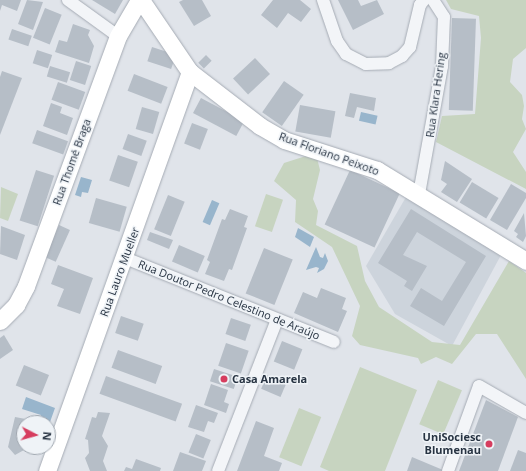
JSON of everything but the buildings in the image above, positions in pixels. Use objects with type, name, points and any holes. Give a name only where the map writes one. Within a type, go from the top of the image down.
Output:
[{"type":"street","points":[[68,0],[118,36]]},
{"type":"street","name":"Rua Thomé Braga","points":[[0,321],[16,305],[26,286],[118,36],[140,0]]},
{"type":"street","name":"Rua Floriano Peixoto","points":[[140,0],[190,72],[260,126],[284,140],[357,162],[419,194],[526,261]]},
{"type":"street","points":[[323,0],[337,41],[346,54],[366,64],[389,62],[402,56],[410,47],[420,5],[424,0]]},
{"type":"street","name":"Rua Klara Hering","points":[[419,194],[442,66],[444,17],[433,0]]},
{"type":"street","name":"Rua Lauro Mueller","points":[[47,471],[125,258],[190,72]]},
{"type":"street","name":"Rua Doutor Pedro Celestino de Araújo","points":[[125,258],[334,342]]},
{"type":"street","points":[[218,471],[277,320]]},
{"type":"street","points":[[448,471],[479,386],[526,412]]},
{"type":"shaded area","points":[[406,197],[501,255],[452,346],[395,314],[366,266]]},
{"type":"green space","points":[[446,0],[526,0],[526,48],[513,59],[510,82],[522,95],[524,106],[522,119],[526,129],[513,152],[526,172],[526,189],[436,142],[442,116],[475,114],[481,38],[479,16],[451,9]]},
{"type":"green space","points":[[309,155],[317,158],[320,170],[313,199],[318,211],[316,225],[357,246],[365,281],[379,307],[432,342],[460,345],[509,261],[526,273],[526,379],[497,334],[476,334],[452,364],[436,357],[421,364],[418,358],[360,345],[352,336],[360,306],[332,247],[295,222],[296,200],[274,181],[284,163]]},
{"type":"green space","points":[[1,187],[18,194],[8,221],[0,218]]},
{"type":"green space","points":[[266,194],[283,200],[272,232],[255,226]]},
{"type":"green space","points":[[360,367],[417,390],[385,471],[329,471],[320,467]]},
{"type":"green space","points":[[438,380],[462,390],[443,434],[419,424]]},
{"type":"green space","points":[[299,408],[321,417],[301,466],[279,457]]},
{"type":"water","points":[[361,112],[378,116],[376,125],[359,121]]},
{"type":"water","points":[[81,177],[92,180],[88,193],[82,192],[81,197],[75,195]]},
{"type":"water","points":[[212,200],[219,203],[210,225],[203,222]]},
{"type":"water","points":[[298,228],[314,237],[310,247],[295,237]]},
{"type":"water","points":[[316,247],[320,257],[323,258],[325,253],[328,261],[324,269],[317,273],[319,268],[316,267],[306,270]]},
{"type":"water","points":[[26,397],[55,408],[52,415],[41,415],[22,409]]},
{"type":"place","name":"Casa Amarela","points":[[224,379]]},
{"type":"place","name":"UniSociesc Blumenau","points":[[489,444]]}]
